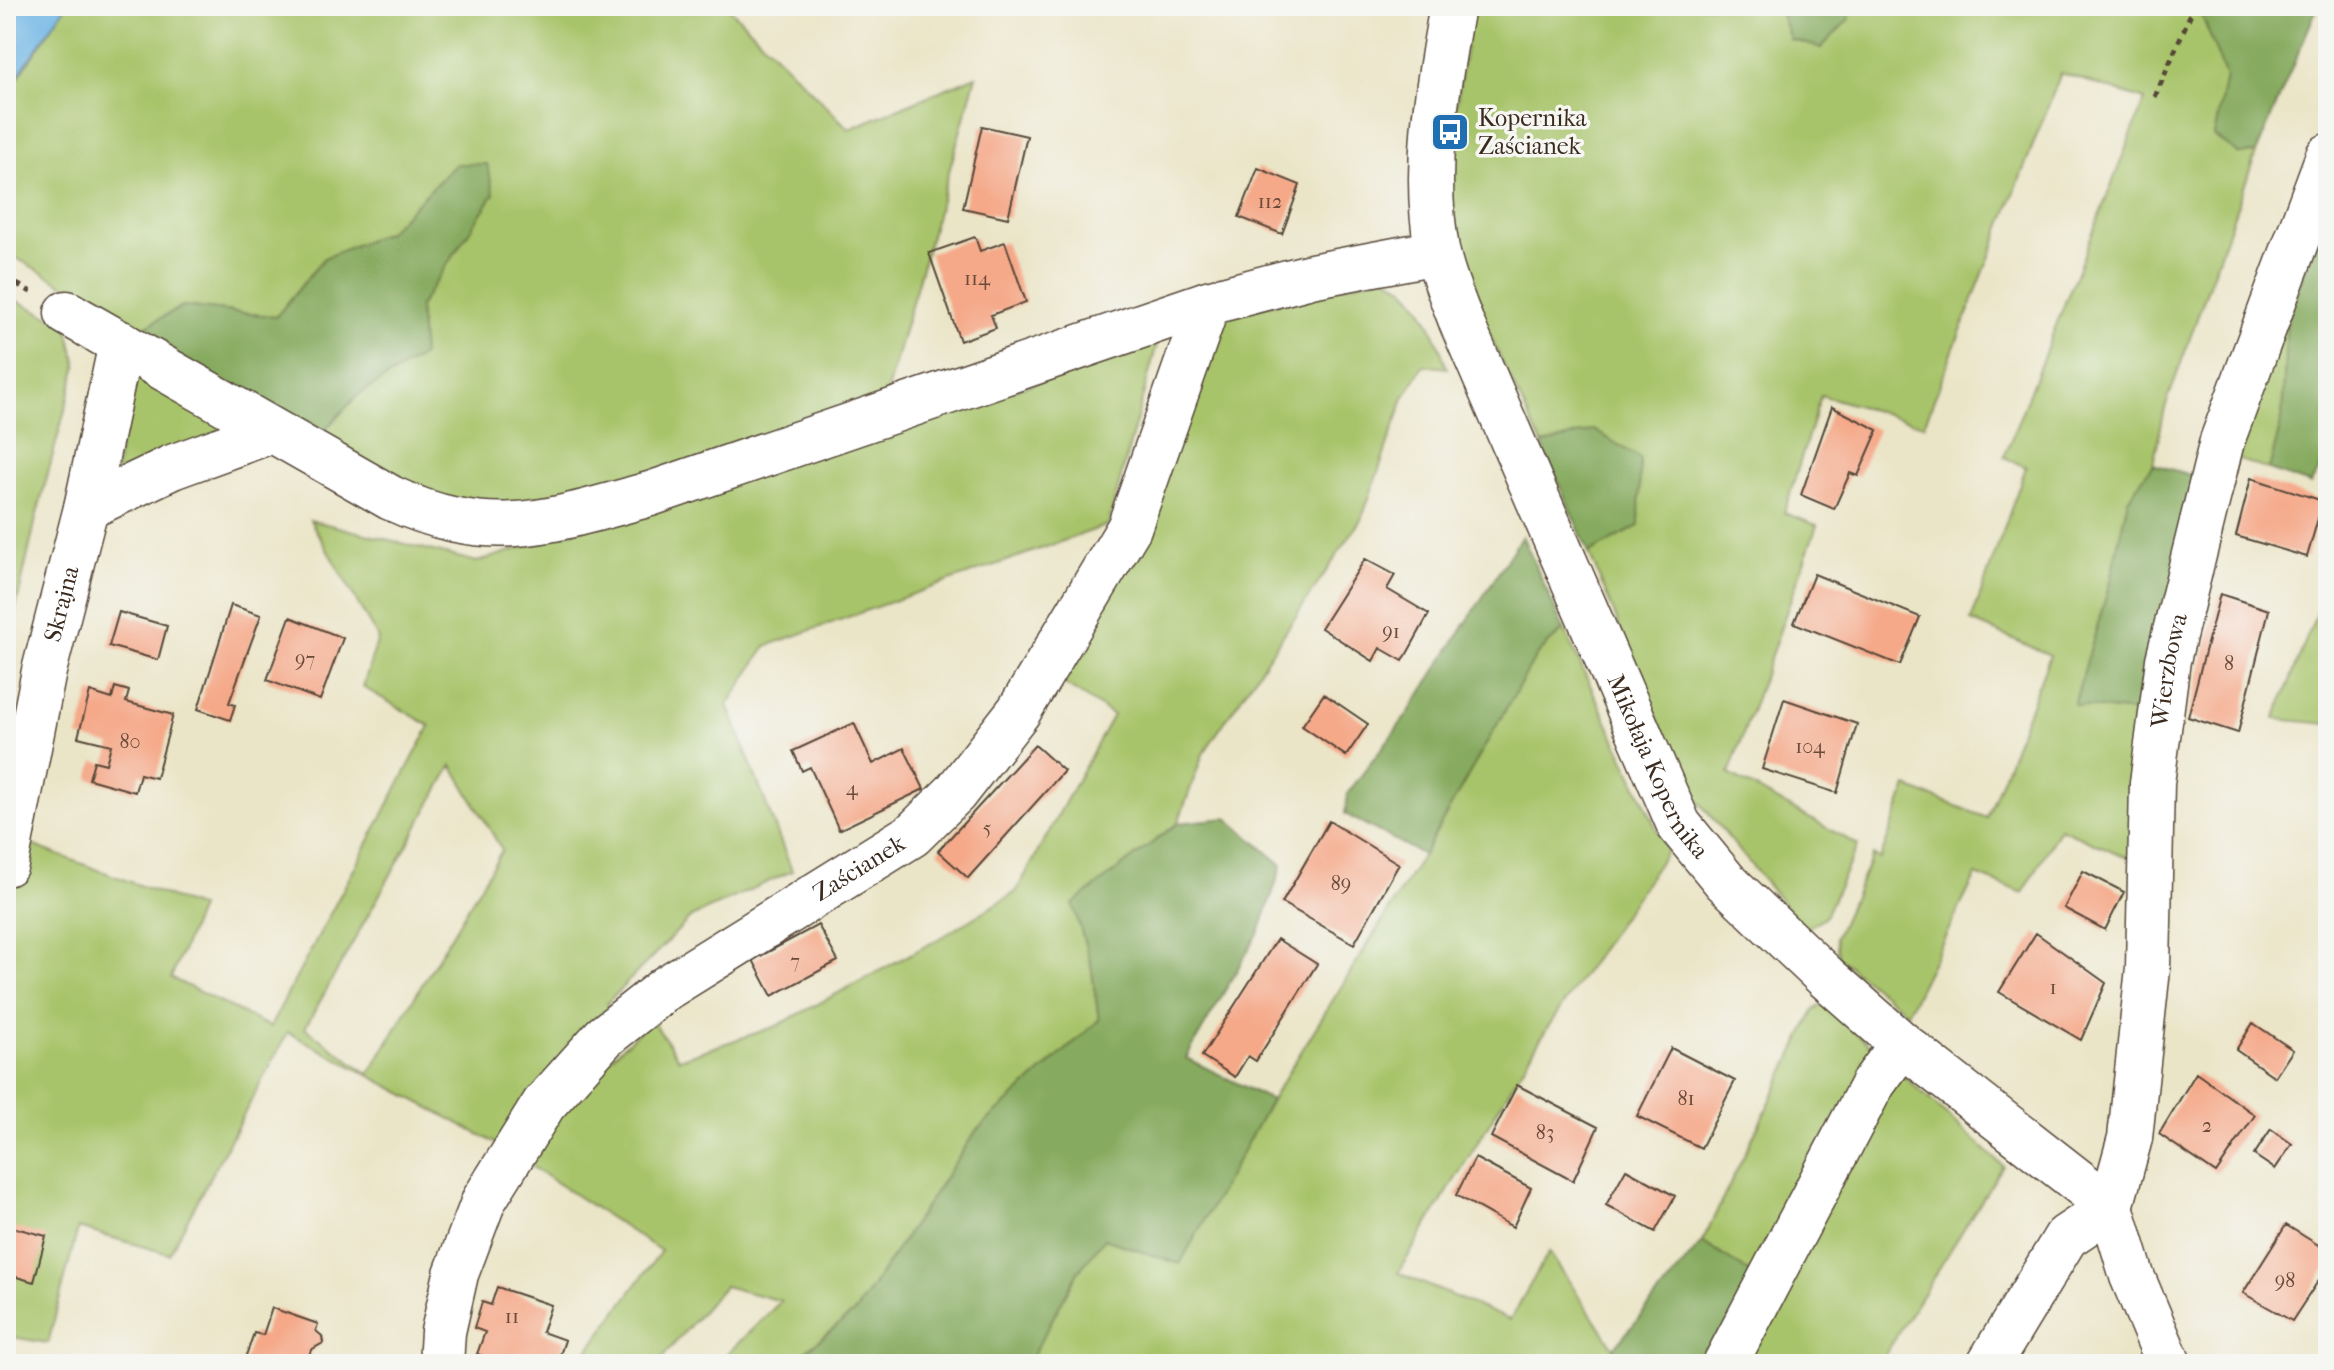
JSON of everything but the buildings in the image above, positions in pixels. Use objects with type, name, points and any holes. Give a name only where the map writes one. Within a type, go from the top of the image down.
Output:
[{"type":"street","name":"Mikołaja Kopernika","points":[[1452,6],[1437,91],[1432,197],[1437,252],[1462,324],[1679,825],[1725,881],[1902,1044],[2111,1207]]},
{"type":"street","name":"Wierzbowa","points":[[2111,1207],[2130,1138],[2145,999],[2152,783],[2168,660],[2222,441],[2328,156]]},
{"type":"street","points":[[67,313],[391,498],[435,517],[476,526],[514,525],[650,494],[1208,303],[1311,276],[1437,252]]},
{"type":"street","name":"Zaścianek","points":[[441,1364],[443,1332],[456,1274],[484,1200],[544,1104],[604,1037],[666,988],[912,835],[955,793],[1019,711],[1129,528],[1208,303]]},
{"type":"street","name":"Skrajna","points":[[6,864],[44,671],[86,508],[121,343]]},
{"type":"street","points":[[86,508],[172,467],[271,431]]},
{"type":"street","points":[[1725,1364],[1872,1085],[1902,1044]]},
{"type":"street","points":[[1989,1364],[2066,1237],[2111,1207],[2132,1276],[2169,1364]]},
{"type":"path","points":[[2155,97],[2194,6]]},
{"type":"green space","points":[[66,6],[727,6],[849,129],[976,76],[883,405],[605,488],[470,515],[316,439],[358,395],[423,355],[419,307],[493,194],[456,164],[388,232],[324,258],[276,317],[183,306],[141,329],[6,252],[6,96]]},
{"type":"green space","points":[[1473,6],[1778,6],[1777,10],[1849,19],[1852,6],[2204,6],[2201,13],[2226,77],[2214,136],[2239,154],[2256,153],[2165,408],[2153,464],[2128,499],[2109,586],[2075,705],[2150,714],[2140,863],[2060,828],[2023,893],[1976,875],[1907,1013],[1839,958],[1835,938],[1873,855],[1880,859],[1907,787],[1987,818],[2050,655],[1971,621],[2026,467],[2004,457],[2145,100],[2061,73],[1924,425],[1821,395],[1784,513],[1817,525],[1729,774],[1858,845],[1825,916],[1805,930],[1685,785],[1589,553],[1638,526],[1638,493],[1594,430],[1542,445],[1469,285],[1451,219],[1449,188],[1454,119]]},
{"type":"green space","points":[[1778,6],[1852,6],[1849,19],[1821,48],[1790,39]]},
{"type":"green space","points":[[2204,6],[2318,6],[2256,153],[2239,154],[2214,136],[2226,77],[2201,13]]},
{"type":"green space","points":[[456,164],[487,164],[494,194],[419,307],[423,355],[358,395],[316,439],[182,361],[141,329],[183,306],[276,317],[324,258],[388,232]]},
{"type":"green space","points":[[2328,203],[2328,457],[2310,484],[2269,470],[2282,419],[2287,319]]},
{"type":"green space","points":[[1384,276],[1397,283],[1417,302],[1432,327],[1447,368],[1423,365],[1404,398],[1362,518],[1203,754],[1178,823],[1074,904],[1091,964],[1099,1020],[976,1131],[856,1311],[789,1364],[717,1364],[781,1301],[724,1286],[657,1364],[578,1364],[661,1251],[523,1161],[551,1112],[652,1020],[679,1059],[777,1026],[937,940],[1016,892],[1113,715],[1055,678],[1224,316]]},
{"type":"green space","points":[[6,296],[67,325],[77,365],[37,514],[6,652]]},
{"type":"green space","points":[[2287,319],[2282,419],[2269,470],[2236,459]]},
{"type":"green space","points":[[1157,344],[1108,525],[766,646],[728,705],[792,871],[691,917],[607,1003],[609,1010],[497,1144],[288,1032],[169,1254],[78,1228],[48,1343],[6,1336],[6,926],[19,840],[200,908],[171,978],[270,1027],[430,726],[363,687],[378,638],[310,520],[477,562]],"holes":[[[452,765],[502,850],[369,1074],[305,1028]]]},
{"type":"green space","points":[[128,373],[230,426],[115,482]]},
{"type":"green space","points":[[1594,430],[1640,458],[1639,526],[1589,553],[1542,445]]},
{"type":"green space","points":[[2153,464],[2204,479],[2150,714],[2074,705],[2109,586],[2128,499]]},
{"type":"green space","points":[[1522,536],[1564,629],[1536,656],[1423,855],[1345,814],[1348,793],[1407,715]]},
{"type":"green space","points":[[2328,584],[2328,724],[2275,719]]},
{"type":"green space","points":[[1564,629],[1667,851],[1546,1030],[1398,1273],[1510,1320],[1549,1252],[1614,1348],[1605,1364],[1028,1364],[1076,1275],[1104,1238],[1180,1263],[1271,1100],[1423,855],[1536,656]]},
{"type":"green space","points":[[1227,818],[1282,865],[1260,930],[1186,1058],[1271,1100],[1180,1264],[1104,1239],[1076,1275],[1028,1364],[789,1364],[856,1311],[976,1131],[1099,1020],[1091,964],[1073,904],[1178,823]]},
{"type":"green space","points":[[1823,1003],[2003,1166],[1879,1364],[1742,1364],[1783,1294],[1702,1242],[1814,1011]]},
{"type":"green space","points":[[1702,1242],[1783,1294],[1742,1364],[1605,1364],[1614,1348]]},
{"type":"water","points":[[6,6],[66,6],[6,93]]},
{"type":"place","name":"Kopernika Zaścianek","points":[[1450,132]]}]
